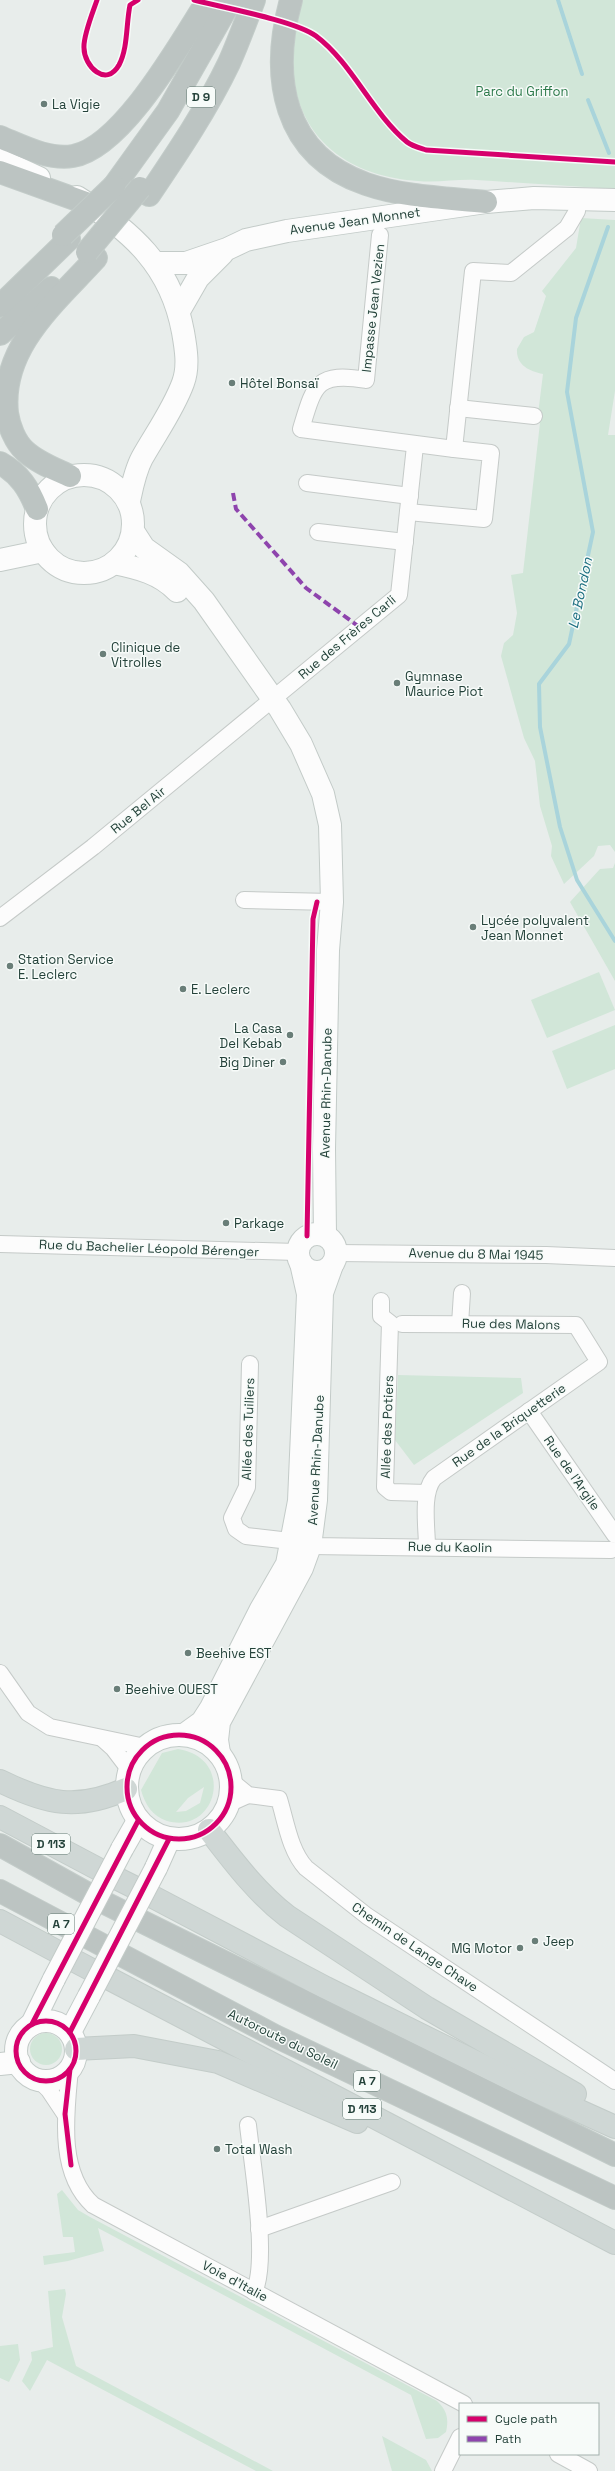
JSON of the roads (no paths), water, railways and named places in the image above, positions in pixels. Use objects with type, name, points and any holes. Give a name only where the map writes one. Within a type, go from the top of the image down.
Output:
[{"type":"highway","points":[[0,137],[37,152],[56,156],[73,156],[100,143],[118,128],[137,106],[208,0]]},
{"type":"highway","name":"D 9","points":[[0,306],[118,181],[168,111],[231,0]]},
{"type":"highway","points":[[70,476],[34,458],[24,450],[11,430],[8,418],[6,392],[15,356],[28,334],[91,255],[145,192],[188,136],[215,90],[229,62],[254,0]]},
{"type":"highway","points":[[291,0],[285,22],[281,60],[283,87],[299,130],[317,155],[327,164],[348,176],[383,189],[486,202]]},
{"type":"highway","points":[[0,172],[86,203]]},
{"type":"highway","name":"D 9","points":[[0,288],[66,237]]},
{"type":"highway","points":[[0,334],[91,255]]},
{"type":"highway","points":[[0,463],[23,481],[30,490],[37,509]]},
{"type":"highway","points":[[0,1845],[114,1908],[615,2155]]},
{"type":"highway","name":"Autoroute du Soleil","points":[[0,1891],[274,2036],[615,2198]]},
{"type":"main road","points":[[0,1781],[34,1796],[60,1802],[78,1804],[105,1799],[128,1779]]},
{"type":"main road","name":"D 113","points":[[0,1817],[333,1992],[515,2081],[615,2127]]},
{"type":"main road","points":[[210,1830],[253,1886],[266,1900],[287,1916],[427,2008],[560,2087],[615,2115]]},
{"type":"main road","name":"D 113","points":[[0,1921],[615,2243]]},
{"type":"main road","points":[[72,2050],[134,2046],[218,2062],[318,2104],[539,2204]]},
{"type":"street","points":[[0,160],[66,191],[101,211],[127,233],[156,263],[169,284],[179,311],[186,355],[183,383],[169,414],[142,458],[129,501]]},
{"type":"street","name":"Avenue Jean Monnet","points":[[156,263],[186,263],[227,249],[246,240],[287,231],[486,202],[601,207]]},
{"type":"street","points":[[454,449],[473,271],[511,273],[567,228],[601,207]]},
{"type":"street","name":"Impasse Jean Vezien","points":[[380,236],[366,380],[344,376],[324,381],[317,386],[312,392],[301,429],[415,446]]},
{"type":"street","name":"Avenue Jean Monnet","points":[[179,311],[198,278],[227,249]]},
{"type":"street","points":[[458,408],[534,416]]},
{"type":"street","points":[[307,483],[484,519],[491,453],[415,446]]},
{"type":"street","name":"Rue des Frères Carli","points":[[274,700],[358,626],[399,595],[415,446]]},
{"type":"street","points":[[84,474],[104,478],[121,490],[129,501],[134,521],[130,543],[114,563],[100,571],[84,573],[68,570],[54,563],[43,550],[36,536],[35,523],[37,509],[44,494],[56,483],[70,476],[84,474]]},
{"type":"street","name":"Avenue Rhin-Danube","points":[[133,531],[144,548],[179,573],[194,588],[250,669],[274,700],[301,744],[317,827],[325,902],[318,914],[328,950],[324,1149],[331,1251],[322,1292],[316,1500],[300,1543],[261,1609],[211,1708],[202,1722],[184,1735]]},
{"type":"street","points":[[318,532],[405,542]]},
{"type":"street","points":[[0,560],[43,550]]},
{"type":"street","name":"Avenue Rhin-Danube","points":[[114,563],[136,568],[164,579],[250,669]]},
{"type":"street","name":"Rue Bel Air","points":[[0,918],[92,847],[274,700]]},
{"type":"street","points":[[244,900],[325,902]]},
{"type":"street","points":[[313,1234],[331,1251],[327,1269],[316,1272],[310,1271],[299,1258],[302,1240],[313,1234]]},
{"type":"street","name":"Rue du Bachelier Léopold Bérenger","points":[[0,1244],[299,1258]]},
{"type":"street","name":"Avenue du 8 Mai 1945","points":[[331,1251],[546,1254],[615,1258]]},
{"type":"street","name":"Avenue Rhin-Danube","points":[[219,1753],[218,1731],[221,1717],[302,1568],[298,1501],[308,1294],[299,1258]]},
{"type":"street","points":[[460,1324],[462,1293]]},
{"type":"street","points":[[381,1301],[381,1316],[396,1324]]},
{"type":"street","name":"Rue des Malons","points":[[396,1324],[576,1325],[599,1362]]},
{"type":"street","name":"Allée des Potiers","points":[[396,1324],[385,1487],[390,1492],[427,1493]]},
{"type":"street","name":"Rue de la Briquetterie","points":[[427,1493],[429,1484],[434,1478],[599,1362]]},
{"type":"street","name":"Allée des Tuiliers","points":[[250,1364],[247,1487],[232,1518],[236,1529],[246,1536],[300,1543]]},
{"type":"street","name":"Rue de l'Argile","points":[[529,1412],[614,1545]]},
{"type":"street","points":[[427,1493],[427,1547]]},
{"type":"street","name":"Rue du Kaolin","points":[[300,1543],[427,1547],[614,1545]]},
{"type":"street","points":[[0,1673],[28,1713],[50,1727],[144,1747]]},
{"type":"street","points":[[103,1739],[113,1748],[128,1779],[130,1806],[138,1821],[158,1835],[169,1839],[183,1839],[210,1830],[224,1814],[228,1804],[239,1788],[219,1753],[209,1744],[184,1735],[163,1737],[144,1747],[128,1779]]},
{"type":"street","name":"Chemin de Lange Chave","points":[[239,1788],[279,1799],[300,1862],[324,1883],[367,1916],[615,2081]]},
{"type":"street","points":[[66,2114],[49,2090],[39,2080],[9,2063],[16,2046],[28,2028],[138,1821]]},
{"type":"street","points":[[39,2080],[56,2079],[72,2050],[89,1996],[156,1868],[169,1839]]},
{"type":"street","points":[[0,2042],[28,2028],[52,2021],[72,2050]]},
{"type":"street","name":"Voie d'Italie","points":[[72,2050],[66,2114],[71,2171],[85,2197],[105,2212],[462,2403]]},
{"type":"street","points":[[248,2125],[259,2229],[260,2277],[254,2292]]},
{"type":"street","points":[[259,2229],[392,2182]]},
{"type":"street","points":[[443,2471],[459,2439]]},
{"type":"street","points":[[560,2455],[590,2471]]},
{"type":"waterway","name":"Le Bondon","points":[[558,0],[582,74]]},
{"type":"waterway","name":"Le Bondon","points":[[588,100],[609,153]]},
{"type":"waterway","name":"Le Bondon","points":[[608,227],[576,318],[567,392],[593,532],[569,644],[539,684],[540,727],[560,827],[577,880],[615,941]]},
{"type":"place","name":"La Vigie","points":[[44,104]]},
{"type":"place","name":"Hôtel Bonsaï","points":[[232,383]]},
{"type":"place","name":"Clinique de Vitrolles","points":[[103,654]]},
{"type":"place","name":"Gymnase Maurice Piot","points":[[397,683]]},
{"type":"place","name":"Lycée polyvalent Jean Monnet","points":[[473,927]]},
{"type":"place","name":"Station Service E. Leclerc","points":[[10,966]]},
{"type":"place","name":"E. Leclerc","points":[[183,989]]},
{"type":"place","name":"La Casa Del Kebab","points":[[290,1035]]},
{"type":"place","name":"Big Diner","points":[[283,1062]]},
{"type":"place","name":"Parkage","points":[[226,1223]]},
{"type":"place","name":"Beehive EST","points":[[188,1653]]},
{"type":"place","name":"Beehive OUEST","points":[[117,1689]]},
{"type":"place","name":"Jeep","points":[[535,1941]]},
{"type":"place","name":"MG Motor","points":[[520,1948]]},
{"type":"place","name":"Total Wash","points":[[217,2149]]},
{"type":"park label","name":"Parc du Griffon","points":[[522,91]]}]
